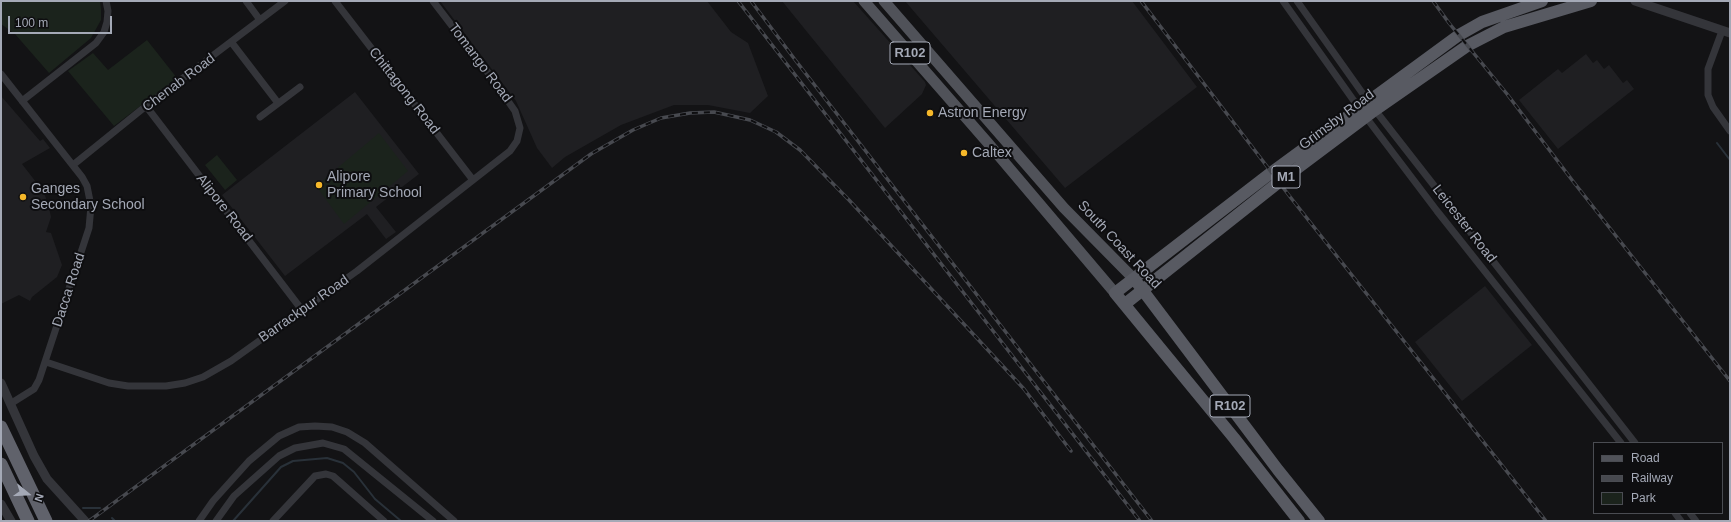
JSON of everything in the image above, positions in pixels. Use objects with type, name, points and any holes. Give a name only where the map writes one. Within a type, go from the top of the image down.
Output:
[{"type":"highway","name":"Grimsby Road","points":[[1125,304],[1142,289],[1279,182],[1459,35],[1482,22],[1542,1]]},
{"type":"highway","name":"Grimsby Road","points":[[1115,292],[1367,109],[1458,52],[1488,34],[1504,27],[1591,1]]},
{"type":"highway","points":[[1482,22],[1488,34]]},
{"type":"highway","name":"South Coast Road","points":[[1133,278],[1278,470],[1319,521]]},
{"type":"highway","name":"R102","points":[[1115,292],[1234,438],[1299,521]]},
{"type":"highway","points":[[1,427],[46,521]]},
{"type":"highway","points":[[1,464],[28,521]]},
{"type":"main road","name":"R102","points":[[864,1],[976,128],[1115,292]]},
{"type":"main road","name":"South Coast Road","points":[[884,1],[1064,208],[1133,278]]},
{"type":"main road","points":[[881,21],[893,10]]},
{"type":"main road","points":[[919,64],[930,54]]},
{"type":"main road","points":[[976,128],[988,121]]},
{"type":"main road","points":[[1070,239],[1083,228]]},
{"type":"street","points":[[22,101],[96,43],[104,32],[107,22],[108,11],[106,1]]},
{"type":"street","points":[[246,1],[260,20]]},
{"type":"street","name":"Chenab Road","points":[[73,165],[146,106],[285,1]]},
{"type":"street","name":"Chittagong Road","points":[[335,1],[473,180]]},
{"type":"street","name":"Tomango Road","points":[[433,1],[501,90],[515,111],[519,120],[520,128]]},
{"type":"street","name":"Leicester Road","points":[[1282,1],[1367,109],[1441,196],[1634,442]]},
{"type":"street","name":"Leicester Road","points":[[1297,1],[1367,109],[1431,203],[1620,442]]},
{"type":"street","points":[[1635,1],[1726,32],[1708,70],[1708,95],[1713,107],[1730,131]]},
{"type":"street","points":[[1648,1],[1660,9]]},
{"type":"street","points":[[232,42],[278,103]]},
{"type":"street","name":"Dacca Road","points":[[1,74],[73,165],[87,186],[90,196],[92,216],[40,380],[34,389],[10,404]]},
{"type":"street","points":[[260,117],[300,87]]},
{"type":"street","name":"Alipore Road","points":[[146,106],[302,310]]},
{"type":"street","name":"Barrackpur Road","points":[[46,362],[109,383],[128,386],[166,386],[185,383],[203,377],[231,361],[357,271],[510,151],[517,141],[520,128]]},
{"type":"street","points":[[1431,203],[1441,196]]},
{"type":"street","points":[[1,383],[34,456],[47,479],[82,518]]},
{"type":"street","points":[[199,521],[213,501],[249,461],[279,436],[299,427],[315,426],[332,427],[347,432],[365,443],[454,521]]},
{"type":"street","points":[[216,521],[234,496],[279,456],[295,448],[323,443],[344,449],[433,521]]},
{"type":"street","points":[[273,521],[315,476],[326,474],[333,476],[384,521]]},
{"type":"street","points":[[1,504],[11,521]]},
{"type":"shaded area","points":[[440,1],[707,1],[731,32],[748,43],[768,96],[750,113],[708,105],[674,105],[621,125],[565,157],[552,168],[537,148],[516,101]]},
{"type":"shaded area","points":[[782,1],[853,1],[925,82],[926,85],[922,94],[885,128]]},
{"type":"shaded area","points":[[905,1],[1132,1],[1197,87],[1065,188]]},
{"type":"shaded area","points":[[1586,54],[1593,63],[1597,60],[1604,69],[1609,65],[1623,83],[1627,80],[1634,89],[1558,149],[1519,100],[1558,69],[1562,73]]},
{"type":"shaded area","name":"Alipore Primary School","points":[[355,92],[419,174],[376,207],[396,232],[386,239],[367,214],[285,276],[222,195]]},
{"type":"shaded area","name":"Ganges Secondary School","points":[[1,96],[40,141],[43,139],[50,148],[22,164],[43,191],[48,203],[51,217],[46,232],[51,233],[62,265],[57,277],[32,297],[30,301],[19,295],[1,304]]},
{"type":"shaded area","points":[[1485,286],[1532,345],[1462,401],[1415,342]]},
{"type":"green space","points":[[1,1],[100,1],[101,20],[91,38],[49,73],[15,34],[1,24]]},
{"type":"green space","points":[[147,40],[177,78],[114,126],[68,71],[93,53],[108,70]]},
{"type":"green space","points":[[379,133],[408,171],[344,224],[316,186]]},
{"type":"green space","points":[[217,155],[237,180],[225,190],[205,165]]},
{"type":"waterway","points":[[1717,143],[1730,160]]},
{"type":"waterway","points":[[233,521],[281,467],[293,461],[327,458],[343,463],[354,472],[375,499],[401,521]]},
{"type":"waterway","points":[[83,508],[100,508]]},
{"type":"waterway","points":[[112,518],[115,521]]},
{"type":"railway","points":[[738,1],[1140,521]]},
{"type":"railway","points":[[751,1],[1152,521]]},
{"type":"railway","points":[[1141,1],[1291,198],[1546,521]]},
{"type":"railway","points":[[1433,1],[1730,381]]},
{"type":"railway","points":[[89,521],[591,154],[633,130],[661,118],[690,113],[714,112],[750,120],[776,132],[800,150],[849,200],[1024,389],[1071,451]]},
{"type":"place","name":"Astron Energy","points":[[930,113]]},
{"type":"place","name":"Caltex","points":[[964,153]]},
{"type":"place","name":"Alipore Primary School","points":[[319,185]]},
{"type":"place","name":"Ganges Secondary School","points":[[23,197]]}]
